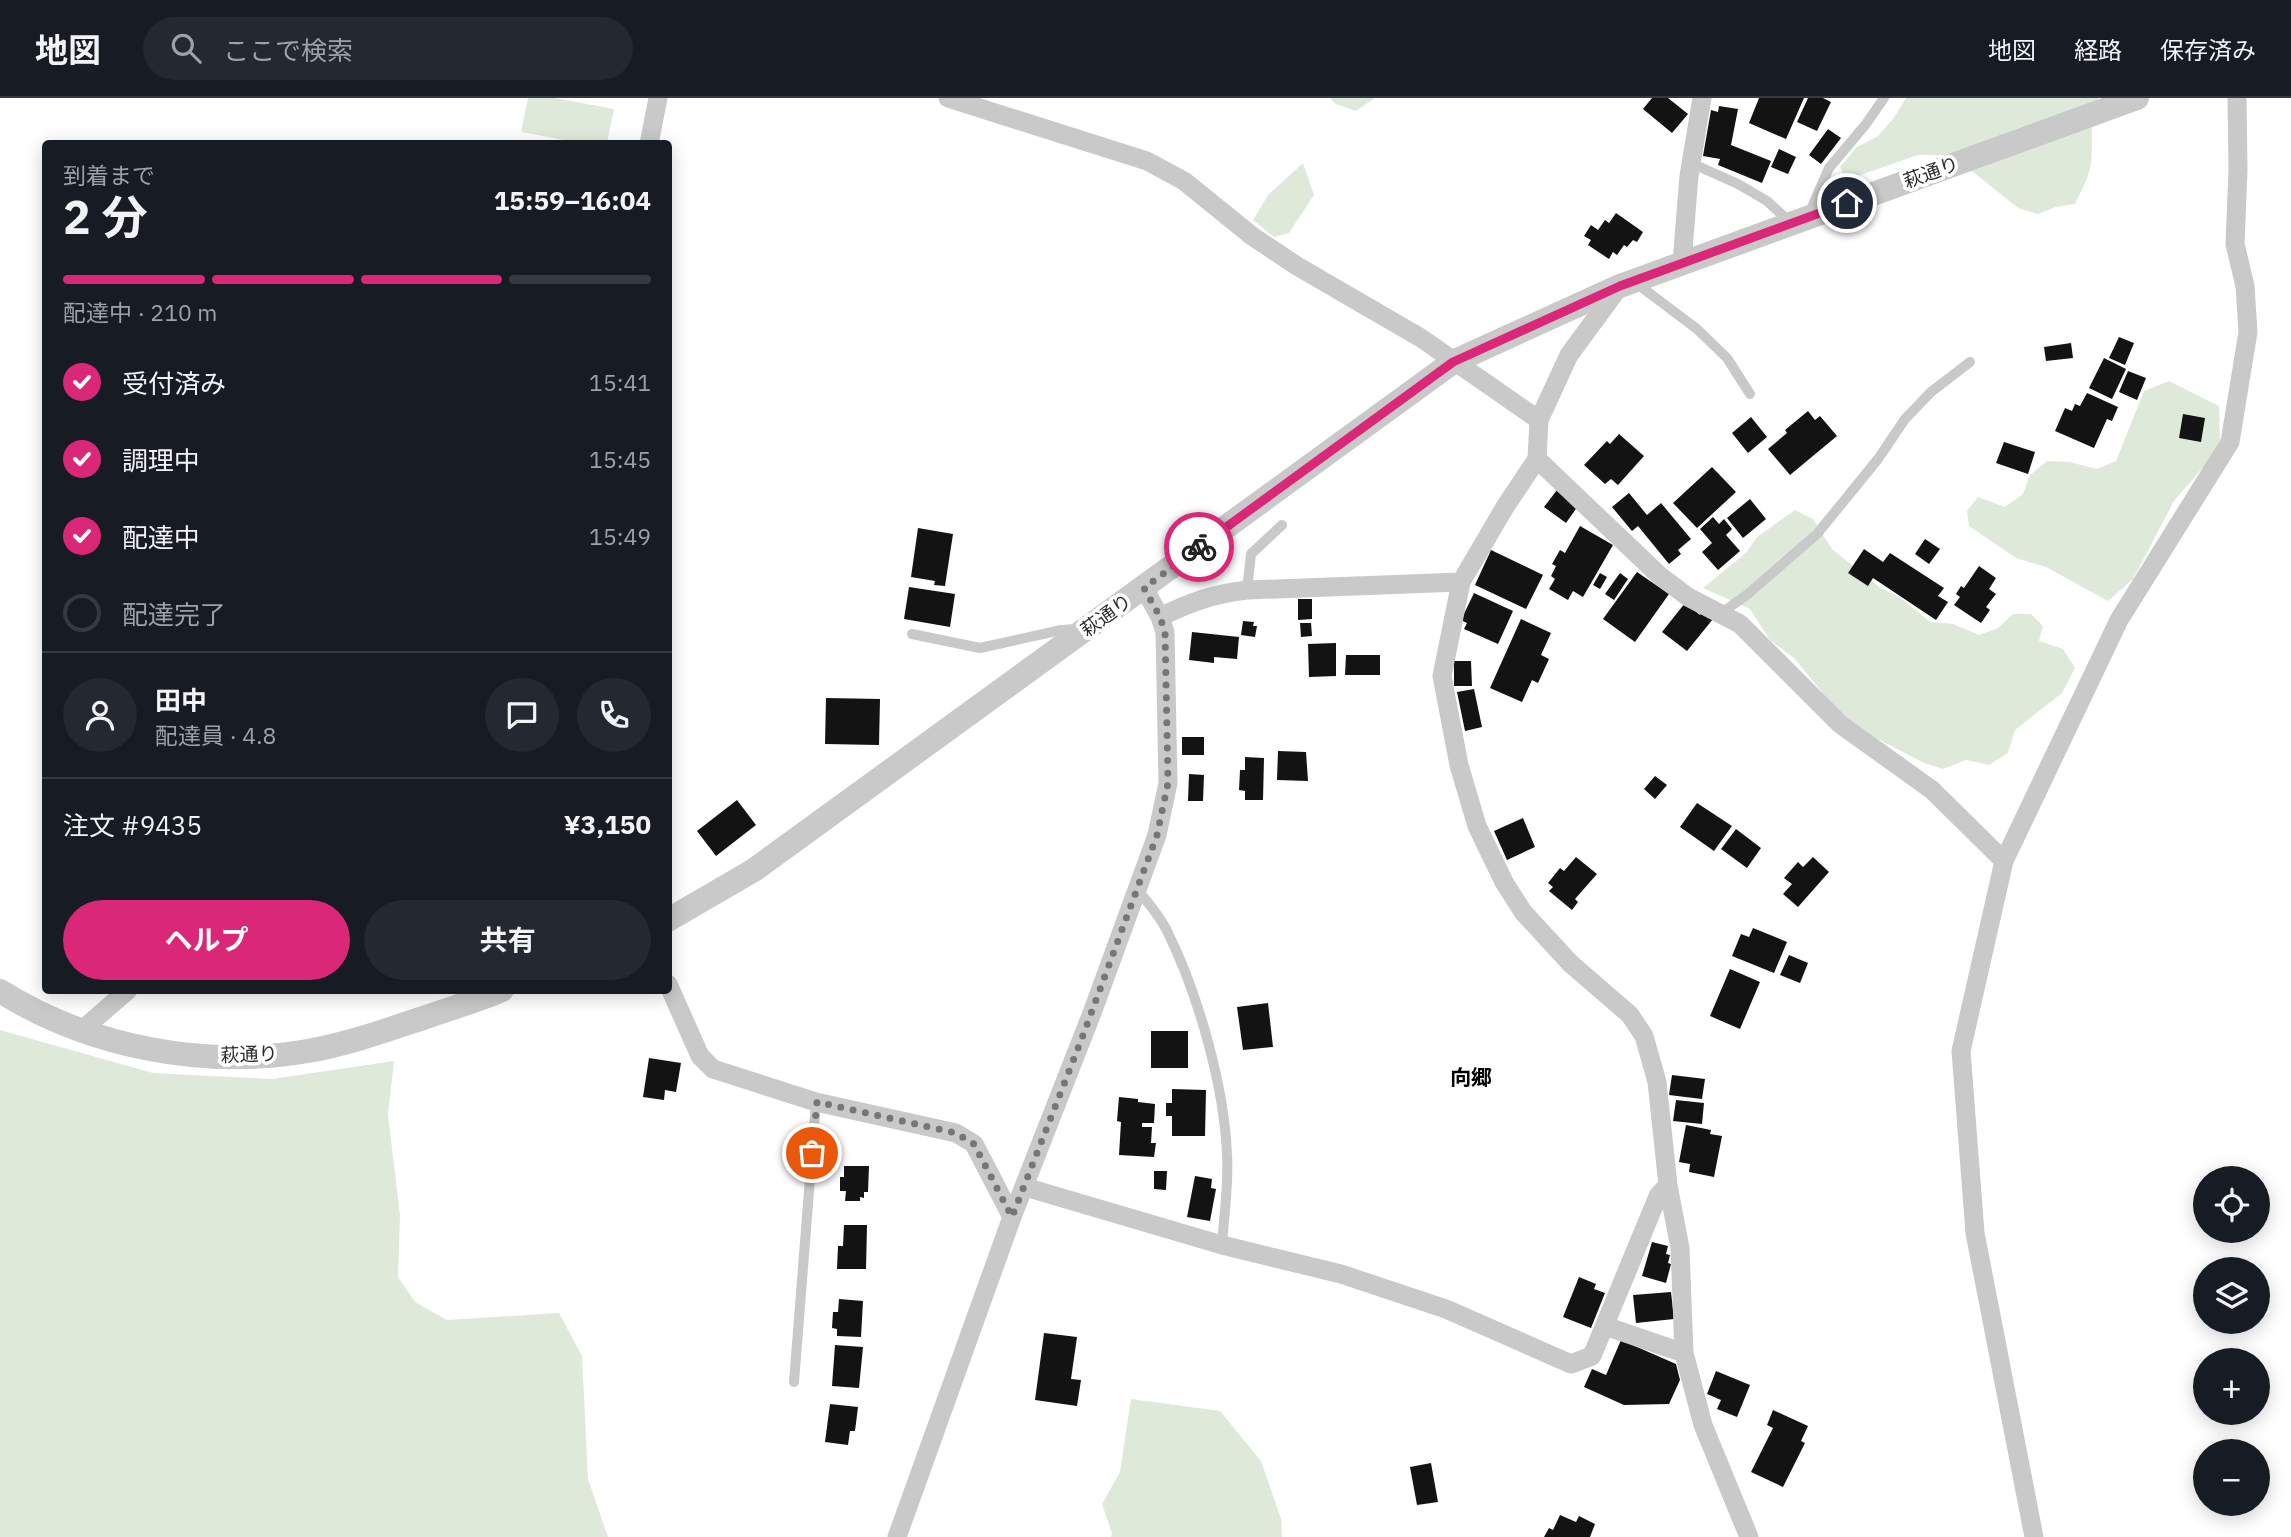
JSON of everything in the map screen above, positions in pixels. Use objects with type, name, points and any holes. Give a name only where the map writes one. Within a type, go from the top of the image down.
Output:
[{"type":"street","points":[[650,140],[658,98]]},
{"type":"street","points":[[948,98],[1147,161],[1184,181],[1252,236],[1421,338],[1539,420]]},
{"type":"street","points":[[1682,262],[1691,163],[1702,98]]},
{"type":"street","name":"萩通り","points":[[672,918],[754,870],[1453,362],[1626,283],[2137,98]]},
{"type":"street","points":[[2034,1537],[1975,1233],[1961,1051],[2004,860],[2119,620],[2230,442],[2248,332],[2245,286],[2235,244],[2238,170],[2236,98]]},
{"type":"street","points":[[1626,283],[1569,355],[1539,420],[1537,459],[1461,582],[1442,677],[1459,765],[1477,826],[1504,883],[1523,912],[1570,963],[1630,1015],[1644,1036],[1657,1082],[1668,1185],[1680,1248],[1684,1353],[1703,1425],[1749,1537]]},
{"type":"street","points":[[1537,459],[1659,575],[1688,597],[1740,624],[1840,724],[1932,790],[2004,860]]},
{"type":"street","points":[[1160,617],[1194,600],[1220,593],[1461,582]]},
{"type":"street","points":[[897,1537],[1012,1217],[1157,835],[1168,783],[1165,632],[1144,588]]},
{"type":"street","name":"萩通り","points":[[0,991],[44,1016],[134,1047],[193,1055],[261,1056],[307,1051],[374,1035],[491,994]]},
{"type":"street","points":[[82,1030],[123,994]]},
{"type":"street","points":[[672,994],[700,1056],[713,1069],[817,1102],[966,1137],[974,1144],[1012,1217]]},
{"type":"street","points":[[1025,1187],[1222,1245],[1340,1274],[1446,1309],[1571,1364],[1592,1356],[1658,1196],[1668,1185]]},
{"type":"street","points":[[1605,1326],[1684,1353]]},
{"type":"lane","points":[[1691,163],[1738,184],[1799,220],[1829,168],[1884,98]]},
{"type":"lane","points":[[1626,283],[1697,329],[1727,358],[1749,394]]},
{"type":"lane","points":[[1720,614],[1748,594],[1817,534],[1878,459],[1905,419],[1931,392],[1970,362]]},
{"type":"lane","points":[[1247,590],[1251,554],[1282,525]]},
{"type":"lane","points":[[912,635],[980,648],[1061,630],[1086,629]]},
{"type":"lane","points":[[1137,888],[1167,930],[1209,1044],[1227,1154],[1222,1245]]},
{"type":"lane","points":[[793,1382],[817,1102]]},
{"type":"green space","points":[[528,98],[555,98],[614,109],[608,140],[565,140],[521,132]]},
{"type":"green space","points":[[1330,98],[1375,98],[1356,111],[1336,104]]},
{"type":"green space","points":[[1906,98],[2098,98],[2093,115],[2090,169],[2075,204],[2038,214],[2018,208],[1952,155],[1918,155],[1846,180],[1840,167],[1857,147],[1878,136]]},
{"type":"green space","points":[[1303,163],[1314,195],[1289,233],[1274,237],[1253,220],[1268,195]]},
{"type":"green space","points":[[2169,381],[2219,406],[2220,440],[2204,466],[2174,501],[2133,579],[2108,601],[2046,567],[2016,558],[1969,526],[1967,511],[1978,497],[2005,507],[2023,494],[2030,475],[2047,461],[2069,462],[2097,469],[2116,461],[2144,391]]},
{"type":"green space","points":[[1795,510],[1813,519],[1832,549],[1879,587],[1901,598],[1930,622],[1953,624],[1979,635],[1998,628],[2013,614],[2031,614],[2043,626],[2039,641],[2063,649],[2075,668],[2062,693],[2015,730],[2008,753],[1989,765],[1966,760],[1943,769],[1924,763],[1874,737],[1836,709],[1794,658],[1770,640],[1750,609],[1703,588],[1746,553],[1757,537]]},
{"type":"green space","points":[[0,1030],[153,1073],[272,1079],[394,1061],[388,1114],[400,1216],[398,1277],[415,1302],[447,1320],[559,1313],[582,1356],[588,1479],[608,1537],[0,1537]]},
{"type":"green space","points":[[1131,1399],[1220,1411],[1261,1461],[1281,1519],[1282,1537],[1111,1537],[1102,1504],[1120,1472]]},
{"type":"building","points":[[1652,98],[1668,98],[1688,114],[1672,133],[1643,109]]},
{"type":"building","points":[[1759,98],[1804,98],[1786,139],[1749,123]]},
{"type":"building","points":[[1808,98],[1823,98],[1831,102],[1817,131],[1797,122]]},
{"type":"building","points":[[1719,106],[1738,109],[1731,145],[1771,161],[1762,183],[1718,165],[1720,159],[1703,156],[1711,110],[1718,112]]},
{"type":"building","points":[[1828,129],[1841,138],[1821,164],[1809,155]]},
{"type":"building","points":[[1779,149],[1796,157],[1788,174],[1771,167]]},
{"type":"building","points":[[1616,213],[1643,232],[1637,242],[1633,240],[1627,247],[1624,245],[1617,255],[1613,252],[1609,259],[1588,245],[1591,240],[1584,236],[1591,225],[1598,230],[1605,220],[1609,223]]},
{"type":"building","points":[[2119,337],[2134,343],[2125,365],[2109,358]]},
{"type":"building","points":[[2071,343],[2073,358],[2046,361],[2044,347]]},
{"type":"building","points":[[2104,358],[2126,369],[2112,399],[2089,388]]},
{"type":"building","points":[[2128,371],[2146,378],[2137,400],[2119,392]]},
{"type":"building","points":[[2087,393],[2118,407],[2112,421],[2107,419],[2094,448],[2055,431],[2065,408],[2072,411],[2075,404],[2080,406]]},
{"type":"building","points":[[1808,411],[1815,420],[1820,416],[1837,436],[1790,475],[1768,449]]},
{"type":"building","points":[[2183,414],[2205,418],[2201,442],[2179,438]]},
{"type":"building","points":[[1751,417],[1767,437],[1748,453],[1732,433]]},
{"type":"building","points":[[1619,434],[1644,456],[1618,485],[1611,479],[1605,484],[1584,465],[1607,441],[1610,444]]},
{"type":"building","points":[[2004,442],[2035,452],[2028,474],[1996,463]]},
{"type":"building","points":[[1712,467],[1736,492],[1697,528],[1673,503]]},
{"type":"building","points":[[1557,490],[1578,506],[1566,523],[1544,507]]},
{"type":"building","points":[[1629,493],[1647,515],[1661,503],[1691,539],[1678,550],[1681,554],[1669,564],[1638,526],[1632,531],[1612,507]]},
{"type":"building","points":[[1750,499],[1766,519],[1743,538],[1727,518]]},
{"type":"building","points":[[1713,517],[1719,524],[1724,519],[1732,529],[1726,535],[1740,551],[1718,570],[1702,552],[1712,543],[1700,529]]},
{"type":"building","points":[[1580,526],[1613,545],[1583,597],[1573,591],[1568,600],[1549,589],[1555,579],[1551,576],[1556,566],[1552,564],[1560,550],[1565,553]]},
{"type":"building","points":[[918,528],[953,534],[945,586],[934,585],[935,581],[911,577]]},
{"type":"building","points":[[1925,539],[1940,549],[1929,564],[1915,554]]},
{"type":"building","points":[[1864,549],[1883,562],[1890,553],[1944,588],[1938,596],[1948,602],[1936,620],[1873,578],[1868,586],[1848,573]]},
{"type":"building","points":[[1491,550],[1543,575],[1526,609],[1475,585]]},
{"type":"building","points":[[1979,566],[1996,578],[1989,589],[1996,594],[1986,607],[1990,610],[1981,623],[1954,605],[1960,597],[1956,594],[1961,586],[1964,588]]},
{"type":"building","points":[[1637,572],[1669,594],[1635,642],[1603,619]]},
{"type":"building","points":[[1600,573],[1607,577],[1600,589],[1593,585]]},
{"type":"building","points":[[1620,573],[1628,579],[1614,600],[1605,594]]},
{"type":"building","points":[[909,587],[955,594],[950,627],[904,619]]},
{"type":"building","points":[[1474,593],[1513,611],[1498,644],[1464,629],[1467,623],[1461,620]]},
{"type":"building","points":[[1298,599],[1312,599],[1312,619],[1298,620]]},
{"type":"building","points":[[1685,603],[1700,615],[1702,611],[1713,619],[1687,651],[1662,632]]},
{"type":"building","points":[[1521,619],[1551,633],[1541,655],[1549,659],[1538,683],[1532,680],[1522,702],[1490,688]]},
{"type":"building","points":[[1243,621],[1254,622],[1253,626],[1257,626],[1255,637],[1241,635]]},
{"type":"building","points":[[1300,623],[1311,623],[1312,636],[1301,637]]},
{"type":"building","points":[[1192,632],[1239,637],[1237,659],[1214,657],[1214,663],[1189,660]]},
{"type":"building","points":[[1336,643],[1336,676],[1309,677],[1308,644]]},
{"type":"building","points":[[1346,655],[1380,655],[1380,675],[1345,675]]},
{"type":"building","points":[[1454,661],[1471,661],[1472,686],[1454,686]]},
{"type":"building","points":[[1474,689],[1482,727],[1465,731],[1457,692]]},
{"type":"building","points":[[826,698],[880,699],[879,745],[825,744]]},
{"type":"building","points":[[1182,737],[1204,737],[1204,755],[1182,755]]},
{"type":"building","points":[[1278,751],[1306,752],[1308,781],[1277,780]]},
{"type":"building","points":[[1245,757],[1264,758],[1263,800],[1245,800],[1245,791],[1239,790],[1240,770],[1245,770]]},
{"type":"building","points":[[1189,774],[1204,775],[1203,801],[1188,801]]},
{"type":"building","points":[[1655,776],[1667,785],[1655,799],[1644,789]]},
{"type":"building","points":[[737,800],[756,825],[716,856],[697,831]]},
{"type":"building","points":[[1697,803],[1732,826],[1714,851],[1680,827]]},
{"type":"building","points":[[1523,818],[1535,847],[1507,860],[1494,831]]},
{"type":"building","points":[[1736,829],[1761,848],[1747,868],[1721,849]]},
{"type":"building","points":[[1576,857],[1597,874],[1575,899],[1578,902],[1572,910],[1549,891],[1553,887],[1548,883],[1560,868],[1564,871]]},
{"type":"building","points":[[1813,857],[1829,872],[1798,907],[1783,894],[1792,884],[1784,878],[1798,862],[1803,867]]},
{"type":"building","points":[[1753,928],[1787,942],[1774,973],[1732,956],[1741,934],[1749,937]]},
{"type":"building","points":[[1789,955],[1808,963],[1800,983],[1780,975]]},
{"type":"building","points":[[1730,969],[1760,982],[1740,1029],[1710,1016]]},
{"type":"building","points":[[1268,1003],[1273,1047],[1243,1050],[1237,1007]]},
{"type":"building","points":[[1151,1031],[1188,1031],[1188,1068],[1151,1068]]},
{"type":"building","points":[[649,1058],[681,1063],[676,1092],[665,1090],[664,1100],[643,1097]]},
{"type":"building","points":[[1672,1075],[1705,1079],[1702,1099],[1669,1095]]},
{"type":"building","points":[[1172,1089],[1206,1090],[1205,1136],[1172,1136],[1172,1116],[1166,1116],[1166,1103],[1172,1103]]},
{"type":"building","points":[[1119,1097],[1155,1104],[1154,1123],[1142,1123],[1142,1127],[1152,1127],[1151,1143],[1156,1143],[1154,1157],[1119,1155]]},
{"type":"building","points":[[1676,1100],[1704,1103],[1702,1124],[1673,1121]]},
{"type":"building","points":[[1686,1125],[1711,1130],[1710,1134],[1722,1136],[1714,1177],[1689,1172],[1690,1164],[1679,1162]]},
{"type":"building","points":[[844,1166],[869,1166],[868,1192],[864,1192],[864,1198],[860,1197],[860,1201],[845,1201],[846,1191],[840,1191],[840,1177],[844,1177]]},
{"type":"building","points":[[1154,1171],[1167,1171],[1166,1190],[1154,1189]]},
{"type":"building","points":[[1195,1176],[1212,1179],[1211,1188],[1216,1189],[1210,1221],[1187,1217]]},
{"type":"building","points":[[844,1225],[867,1225],[866,1269],[837,1269],[838,1246],[843,1246]]},
{"type":"building","points":[[1652,1242],[1668,1246],[1666,1254],[1670,1255],[1668,1263],[1671,1264],[1666,1283],[1642,1276]]},
{"type":"building","points":[[1579,1277],[1596,1284],[1594,1289],[1605,1293],[1591,1328],[1563,1317]]},
{"type":"building","points":[[1671,1292],[1674,1319],[1636,1323],[1633,1295]]},
{"type":"building","points":[[839,1299],[863,1301],[861,1337],[837,1336],[837,1329],[832,1328],[833,1312],[838,1312]]},
{"type":"building","points":[[1044,1333],[1077,1337],[1071,1379],[1081,1380],[1077,1406],[1035,1400]]},
{"type":"building","points":[[1621,1340],[1676,1364],[1680,1380],[1669,1404],[1624,1405],[1584,1387],[1592,1369],[1606,1375]]},
{"type":"building","points":[[835,1345],[863,1347],[859,1388],[832,1386]]},
{"type":"building","points":[[1716,1371],[1750,1385],[1737,1417],[1717,1409],[1721,1400],[1707,1394]]},
{"type":"building","points":[[830,1404],[858,1407],[855,1431],[850,1431],[848,1445],[825,1442]]},
{"type":"building","points":[[1773,1410],[1808,1426],[1801,1441],[1805,1443],[1783,1487],[1751,1472],[1773,1428],[1767,1425]]},
{"type":"building","points":[[1431,1463],[1438,1502],[1417,1505],[1410,1467]]},
{"type":"building","points":[[1560,1515],[1576,1522],[1579,1516],[1595,1524],[1590,1537],[1544,1537],[1549,1528],[1553,1530]]},
{"type":"way so far","points":[[812,1153],[817,1102],[956,1133],[974,1144],[1012,1217],[1157,835],[1168,783],[1165,632],[1144,588],[1199,547]]},
{"type":"district","name":"向郷","points":[[1471,1078]]},
{"type":"route","points":[[1199,547],[1453,362],[1620,286],[1847,203]]}]
